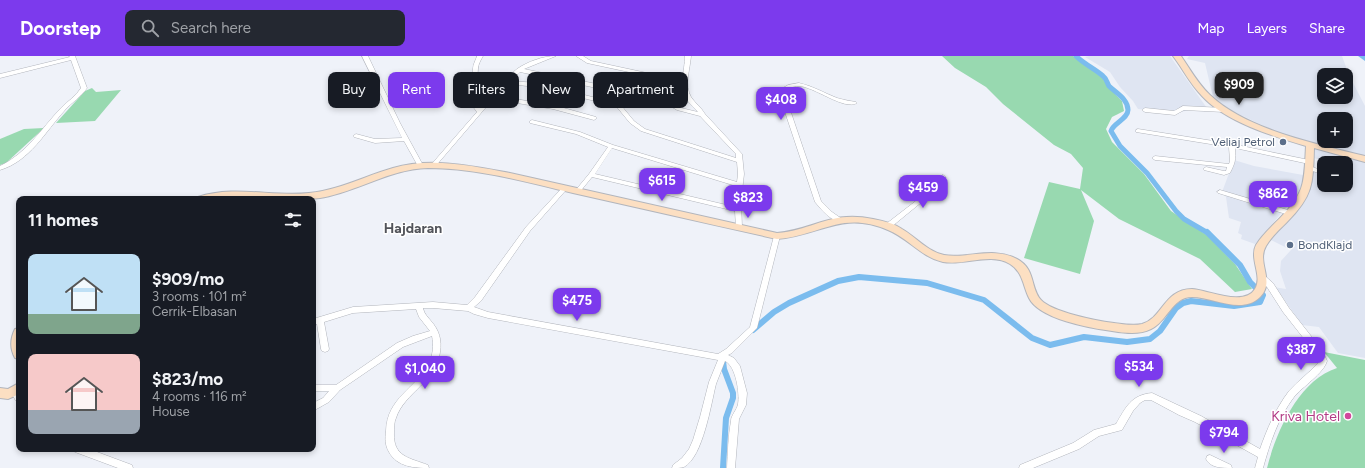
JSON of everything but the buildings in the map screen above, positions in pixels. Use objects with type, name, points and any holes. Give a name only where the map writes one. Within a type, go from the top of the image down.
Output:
[{"type":"main road","points":[[1177,56],[1208,98],[1224,110],[1266,130],[1365,159]]},
{"type":"main road","points":[[300,196],[325,194],[342,190],[396,170],[432,167],[488,172],[777,236],[792,235],[839,219],[854,219],[888,226],[899,231],[933,255],[941,258],[960,259],[998,256],[1006,258],[1021,267],[1026,274],[1037,302],[1043,307],[1072,318],[1119,328],[1144,328],[1156,321],[1170,301],[1184,294],[1199,294],[1236,301],[1253,298],[1259,292],[1262,278],[1258,259],[1260,247],[1305,192],[1308,184],[1310,144]]},
{"type":"main road","points":[[211,196],[217,194],[246,196]]},
{"type":"main road","points":[[0,393],[16,393]]},
{"type":"street","points":[[365,56],[406,139],[422,167]]},
{"type":"street","points":[[476,72],[475,68],[480,56]]},
{"type":"street","points":[[519,70],[553,56]]},
{"type":"street","points":[[579,56],[589,62],[636,72]]},
{"type":"street","points":[[688,56],[687,72],[684,80],[690,100],[699,107],[702,115],[739,154],[741,174],[738,210],[739,228]]},
{"type":"street","points":[[0,76],[72,57],[84,88],[63,109],[34,145],[10,164],[0,168]]},
{"type":"street","points":[[519,70],[593,85]]},
{"type":"street","points":[[519,83],[537,85],[618,105],[632,122],[643,130],[740,161]]},
{"type":"street","points":[[839,219],[830,214],[818,202],[781,91],[790,85],[798,84],[840,100],[854,103]]},
{"type":"street","points":[[519,101],[553,107],[594,118]]},
{"type":"street","points":[[477,108],[480,112]]},
{"type":"street","points":[[432,167],[483,108]]},
{"type":"street","points":[[680,108],[688,112],[702,115]]},
{"type":"street","points":[[1145,110],[1175,113],[1183,108],[1224,110]]},
{"type":"street","points":[[532,122],[578,133],[611,146],[739,185]]},
{"type":"street","points":[[1138,131],[1232,146],[1309,165],[1317,169]]},
{"type":"street","points":[[356,136],[375,141],[406,139]]},
{"type":"street","points":[[577,192],[611,146]]},
{"type":"street","points":[[1206,169],[1226,173],[1228,172],[1233,161],[1232,146]]},
{"type":"street","points":[[1155,158],[1231,166]]},
{"type":"street","points":[[591,175],[738,210]]},
{"type":"street","points":[[888,226],[932,191],[942,177]]},
{"type":"street","points":[[469,308],[478,299],[528,229],[564,189]]},
{"type":"street","points":[[1220,192],[1289,213]]},
{"type":"street","points":[[676,468],[681,465],[693,450],[705,418],[713,383],[726,357],[729,352],[753,328],[777,236]]},
{"type":"street","points":[[1259,468],[1269,435],[1282,407],[1293,393],[1322,366],[1323,361],[1319,352],[1286,310],[1270,285],[1262,278]]},
{"type":"street","points":[[324,349],[317,320],[353,310],[433,305],[469,308],[488,315],[706,356],[726,357],[736,366],[743,393],[742,404],[735,419],[731,468]]},
{"type":"street","points":[[419,306],[420,314],[435,332],[437,349],[436,357],[431,367],[402,400],[392,417],[389,437],[390,446],[396,456],[425,468]]},
{"type":"street","points":[[316,405],[326,400],[337,388],[400,345],[435,332]]},
{"type":"street","points":[[316,388],[337,388]]},
{"type":"street","points":[[1023,468],[1076,446],[1097,433],[1119,427],[1133,405],[1141,398],[1148,396],[1155,397],[1198,419],[1263,455]]},
{"type":"street","points":[[86,452],[129,468]]},
{"type":"street","points":[[92,454],[96,452]]},
{"type":"street","points":[[1210,459],[1228,468]]},
{"type":"shaded area","points":[[1170,56],[1209,111],[1189,110],[1177,113],[1138,109],[1110,72],[1085,57]]},
{"type":"shaded area","points":[[1189,56],[1342,56],[1346,68],[1317,68],[1317,104],[1353,104],[1353,83],[1365,106],[1365,157],[1333,148],[1353,148],[1353,112],[1317,112],[1317,144],[1279,133],[1230,110],[1213,97],[1205,63],[1187,59]]},
{"type":"shaded area","points":[[1315,149],[1342,156],[1317,156],[1317,159],[1314,158]]},
{"type":"shaded area","points":[[1353,159],[1365,162],[1365,358],[1338,353],[1319,327],[1302,325],[1281,295],[1277,294],[1273,287],[1286,289],[1280,271],[1281,261],[1291,250],[1271,240],[1297,209],[1312,171],[1317,173],[1317,192],[1353,192]]},
{"type":"shaded area","points":[[1234,160],[1254,166],[1303,175],[1303,182],[1297,195],[1255,244],[1241,239],[1242,235],[1238,233],[1241,222],[1229,218],[1226,197],[1222,192]]},
{"type":"green space","points":[[942,56],[1073,56],[1101,76],[1109,88],[1122,101],[1124,111],[1112,117],[1106,129],[1112,142],[1144,174],[1171,211],[1208,236],[1235,264],[1252,289],[1235,292],[1200,259],[1119,219],[1081,190],[1094,221],[1080,274],[1024,258],[1049,182],[1080,189],[1083,168],[1071,154],[1054,145],[1003,104],[986,87],[955,68]]},
{"type":"green space","points":[[92,88],[96,92],[121,90],[95,121],[56,123],[85,91]]},
{"type":"green space","points":[[44,128],[6,163],[0,165],[0,139],[24,129]]},
{"type":"green space","points":[[1324,352],[1365,360],[1365,468],[1267,468],[1276,439],[1291,409],[1311,384],[1323,374],[1337,368]]},
{"type":"waterway","points":[[1076,56],[1104,77],[1109,86],[1121,96],[1126,103],[1128,110],[1126,116],[1114,126],[1111,131],[1120,146],[1147,173],[1176,211],[1184,219],[1208,233]]},
{"type":"waterway","points":[[1362,56],[1365,59]]},
{"type":"waterway","points":[[753,330],[774,312],[789,303],[838,281],[859,277],[927,283],[984,300],[1032,338],[1050,345],[1084,337],[1127,342],[1150,339],[1160,331],[1176,308],[1183,303],[1191,301],[1234,306],[1260,302],[1263,295],[1250,282],[1240,265],[1208,233]]},
{"type":"waterway","points":[[723,468],[726,418],[733,398],[733,393],[724,369],[723,361],[726,358]]},
{"type":"place","name":"Veliaj Petrol","points":[[1283,142]]},
{"type":"place","name":"BondKlajd","points":[[1290,245]]},
{"type":"place","name":"Kriva Hotel","points":[[1348,416]]},
{"type":"district","name":"Hajdaran","points":[[413,228]]}]
